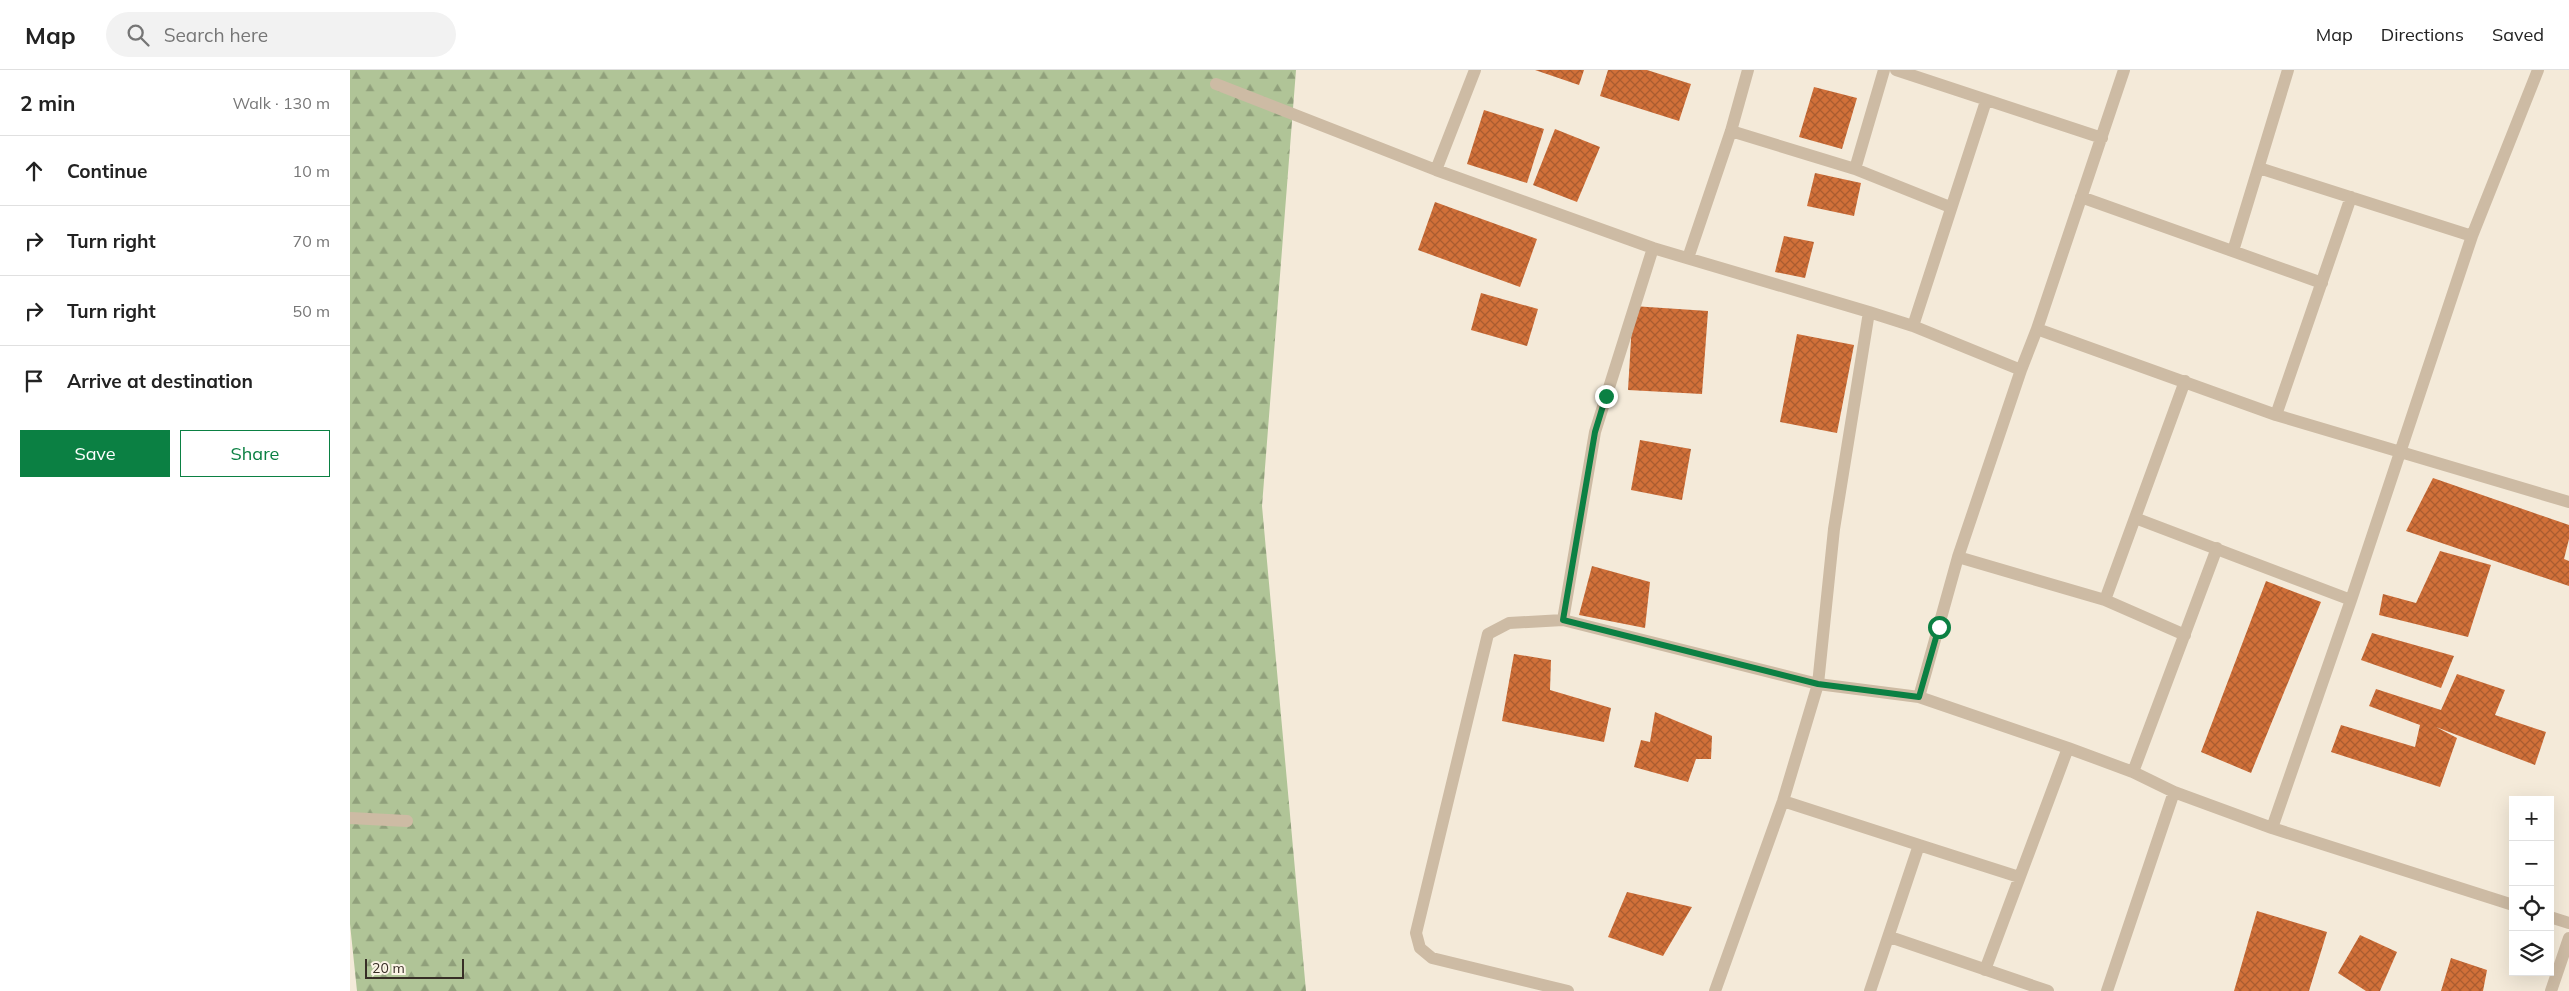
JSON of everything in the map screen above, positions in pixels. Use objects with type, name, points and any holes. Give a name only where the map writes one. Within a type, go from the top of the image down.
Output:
[{"type":"street","points":[[1436,170],[1475,70]]},
{"type":"street","points":[[1688,258],[1731,131],[1748,70]]},
{"type":"street","points":[[1855,169],[1884,70]]},
{"type":"street","points":[[1896,70],[2102,138]]},
{"type":"street","points":[[1919,697],[1958,557],[2124,70]]},
{"type":"street","points":[[2233,251],[2260,168],[2288,70]]},
{"type":"street","points":[[2272,828],[2352,600],[2472,236],[2538,70]]},
{"type":"street","points":[[1216,84],[1436,170],[1653,248],[1913,326],[2021,370]]},
{"type":"street","points":[[1913,326],[1950,207],[1986,101]]},
{"type":"street","points":[[1731,131],[1855,169],[1950,207]]},
{"type":"street","points":[[2260,168],[2472,236]]},
{"type":"street","points":[[2081,197],[2322,283]]},
{"type":"street","points":[[2276,415],[2351,197]]},
{"type":"street","points":[[1563,620],[1595,432],[1653,248]]},
{"type":"street","points":[[1715,991],[1782,801],[1818,684],[1834,529],[1869,312]]},
{"type":"street","points":[[2037,329],[2276,415],[2569,502]]},
{"type":"street","points":[[2105,600],[2185,381]]},
{"type":"street","points":[[2135,518],[2352,600]]},
{"type":"street","points":[[2133,772],[2217,548]]},
{"type":"street","points":[[1958,557],[2105,600],[2185,636]]},
{"type":"street","points":[[1568,991],[1432,958],[1420,948],[1416,933],[1488,634],[1509,623],[1563,620],[1818,684],[1919,697],[2133,772],[2174,792],[2272,828],[2509,904]]},
{"type":"street","points":[[1985,970],[2068,748]]},
{"type":"street","points":[[2107,991],[2174,792]]},
{"type":"street","points":[[1782,801],[2019,877]]},
{"type":"street","points":[[350,818],[407,821]]},
{"type":"street","points":[[1870,991],[1890,937],[1919,845]]},
{"type":"street","points":[[2554,918],[2569,923]]},
{"type":"street","points":[[1890,937],[2048,991]]},
{"type":"street","points":[[2551,991],[2569,938]]},
{"type":"green space","points":[[350,70],[1296,70],[1262,506],[1306,991],[357,991],[350,924]]},
{"type":"building","points":[[1535,70],[1584,70],[1579,85]]},
{"type":"building","points":[[1608,70],[1647,70],[1691,84],[1679,121],[1600,96]]},
{"type":"building","points":[[1814,87],[1857,98],[1842,149],[1799,137]]},
{"type":"building","points":[[1484,110],[1544,129],[1527,183],[1467,164]]},
{"type":"building","points":[[1555,129],[1600,147],[1577,202],[1533,185]]},
{"type":"building","points":[[1815,173],[1861,183],[1854,216],[1807,206]]},
{"type":"building","points":[[1435,202],[1537,239],[1520,287],[1418,250]]},
{"type":"building","points":[[1784,236],[1814,242],[1805,278],[1775,272]]},
{"type":"building","points":[[1481,293],[1538,309],[1527,346],[1471,330]]},
{"type":"building","points":[[1633,306],[1708,311],[1702,394],[1628,390]]},
{"type":"building","points":[[1797,334],[1854,345],[1837,433],[1780,422]]},
{"type":"building","points":[[1640,440],[1691,449],[1682,500],[1631,490]]},
{"type":"building","points":[[2433,478],[2569,525],[2569,539],[2564,559],[2569,561],[2569,586],[2406,531]]},
{"type":"building","points":[[2440,551],[2491,565],[2468,637],[2379,615],[2383,594],[2416,603]]},
{"type":"building","points":[[1592,566],[1650,582],[1645,628],[1579,615]]},
{"type":"building","points":[[2266,581],[2321,602],[2251,773],[2201,752]]},
{"type":"building","points":[[2372,633],[2454,656],[2441,688],[2361,660]]},
{"type":"building","points":[[1514,654],[1551,660],[1550,690],[1611,708],[1604,742],[1502,721]]},
{"type":"building","points":[[2457,674],[2505,690],[2495,715],[2546,732],[2535,765],[2436,727],[2457,738],[2440,787],[2331,752],[2341,725],[2415,747],[2420,725],[2369,706],[2376,689],[2441,710]]},
{"type":"building","points":[[1655,712],[1712,736],[1711,759],[1696,759],[1688,782],[1634,767],[1641,740],[1650,742]]},
{"type":"building","points":[[1627,892],[1692,907],[1663,956],[1608,937]]},
{"type":"building","points":[[2257,911],[2327,932],[2309,991],[2234,991]]},
{"type":"building","points":[[2360,935],[2397,952],[2380,991],[2366,991],[2338,973]]},
{"type":"building","points":[[2451,958],[2487,970],[2483,991],[2441,991]]},
{"type":"route","points":[[1606,396],[1595,432],[1563,620],[1818,684],[1919,697],[1939,627]]}]
